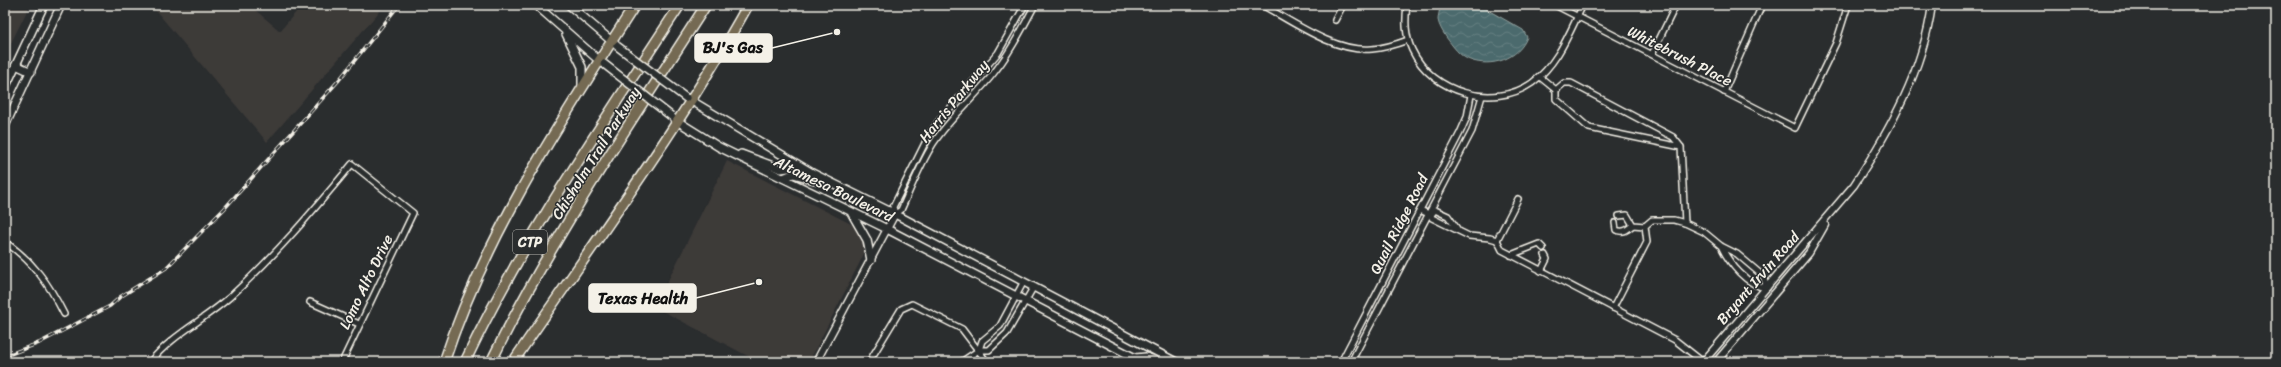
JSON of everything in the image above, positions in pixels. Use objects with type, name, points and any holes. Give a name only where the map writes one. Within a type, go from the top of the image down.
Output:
[{"type":"highway","points":[[444,362],[469,294],[498,231],[536,162],[582,89],[602,63],[635,5]]},
{"type":"highway","name":"Chisholm Trail Parkway","points":[[465,362],[490,312],[528,245],[680,5]]},
{"type":"highway","name":"Chisholm Trail Parkway","points":[[491,362],[548,257],[706,5]]},
{"type":"highway","points":[[514,362],[598,241],[674,118],[688,99],[748,5]]},
{"type":"main road","points":[[5,88],[44,5]]},
{"type":"main road","points":[[5,126],[61,5]]},
{"type":"main road","name":"Altamesa Boulevard","points":[[536,5],[602,63],[674,118],[720,148],[887,229],[1143,362]]},
{"type":"main road","name":"Altamesa Boulevard","points":[[569,5],[614,43],[688,99],[793,162],[1176,362]]},
{"type":"main road","points":[[563,29],[582,67],[582,89]]},
{"type":"main road","points":[[16,65],[31,72]]},
{"type":"main road","points":[[720,148],[781,169],[788,168],[793,162]]},
{"type":"main road","points":[[783,178],[793,174],[825,184],[833,184]]},
{"type":"main road","points":[[851,212],[865,235],[871,260]]},
{"type":"main road","points":[[1135,358],[1146,357],[1160,362]]},
{"type":"street","name":"Harris Parkway","points":[[895,214],[893,207],[919,153],[932,131],[998,53],[1025,5]]},
{"type":"street","name":"Harris Parkway","points":[[816,362],[895,214],[901,210],[921,164],[939,136],[996,72],[1035,5]]},
{"type":"street","points":[[1262,5],[1328,40],[1345,47],[1371,49],[1408,40]]},
{"type":"street","points":[[1335,20],[1342,5]]},
{"type":"street","points":[[1407,5],[1406,28],[1408,40],[1418,61],[1430,74],[1451,88],[1471,95],[1482,96],[1510,93],[1522,89],[1540,77],[1553,63],[1583,5]]},
{"type":"street","name":"Whitebrush Place","points":[[1554,5],[1795,128],[1836,43],[1848,5]]},
{"type":"street","points":[[1652,54],[1676,5]]},
{"type":"street","points":[[1724,92],[1762,5]]},
{"type":"street","name":"Bryant Irvin Road","points":[[1703,362],[1854,185],[1892,126],[1920,57],[1932,5]]},
{"type":"street","points":[[1015,23],[1023,27]]},
{"type":"street","points":[[1540,77],[1556,90]]},
{"type":"street","points":[[1681,147],[1589,128],[1556,98],[1556,90],[1564,83],[1571,83],[1673,137],[1681,147],[1686,223]]},
{"type":"street","name":"Quail Ridge Road","points":[[1341,362],[1467,117],[1471,95]]},
{"type":"street","name":"Quail Ridge Road","points":[[1351,362],[1430,214],[1472,131],[1482,96]]},
{"type":"street","points":[[932,131],[939,136]]},
{"type":"street","name":"Lomo Alto Drive","points":[[150,362],[162,347],[209,314],[267,262],[352,164],[413,213],[342,362]]},
{"type":"street","points":[[1497,240],[1518,198]]},
{"type":"street","points":[[1420,210],[1430,214],[1432,218],[1468,236],[1497,240],[1502,250],[1675,340],[1703,362]]},
{"type":"street","points":[[1430,214],[1435,210],[1448,216],[1459,231]]},
{"type":"street","name":"Bryant Irvin Road","points":[[1716,362],[1810,253],[1832,211]]},
{"type":"street","points":[[1619,216],[1627,214],[1633,226]]},
{"type":"street","points":[[1615,223],[1616,230],[1625,232],[1633,226],[1645,226],[1652,220],[1674,220],[1686,223],[1704,232],[1721,246],[1737,254],[1763,276],[1767,288],[1774,294]]},
{"type":"street","points":[[1613,308],[1647,242],[1645,226]]},
{"type":"street","points":[[5,242],[37,269],[50,288],[64,314]]},
{"type":"street","points":[[1512,255],[1539,244],[1543,248]]},
{"type":"street","points":[[1721,246],[1730,263],[1757,287],[1767,288]]},
{"type":"street","points":[[1541,271],[1547,260],[1545,255]]},
{"type":"street","points":[[1746,277],[1754,269]]},
{"type":"street","points":[[979,350],[982,341],[1000,326],[1023,283]]},
{"type":"street","points":[[961,362],[979,350],[989,350],[1007,333],[1033,288]]},
{"type":"street","points":[[310,302],[359,324]]},
{"type":"street","points":[[869,362],[901,308],[912,304],[962,329],[987,362]]},
{"type":"shaded area","points":[[5,5],[30,5],[5,55]]},
{"type":"shaded area","points":[[151,5],[257,5],[254,9],[280,31],[302,5],[385,5],[267,142]]},
{"type":"shaded area","points":[[727,161],[857,227],[863,238],[863,256],[809,362],[759,362],[655,307]]},
{"type":"water","points":[[1440,5],[1479,5],[1523,30],[1527,37],[1518,51],[1503,60],[1487,63],[1470,60],[1456,50],[1441,29],[1438,20]]},
{"type":"railway","points":[[5,356],[39,343],[110,306],[120,297],[166,268],[224,209],[339,80],[399,5]]},
{"type":"place","name":"BJ's Gas","points":[[837,32]]},
{"type":"place","name":"Texas Health","points":[[759,282]]}]
